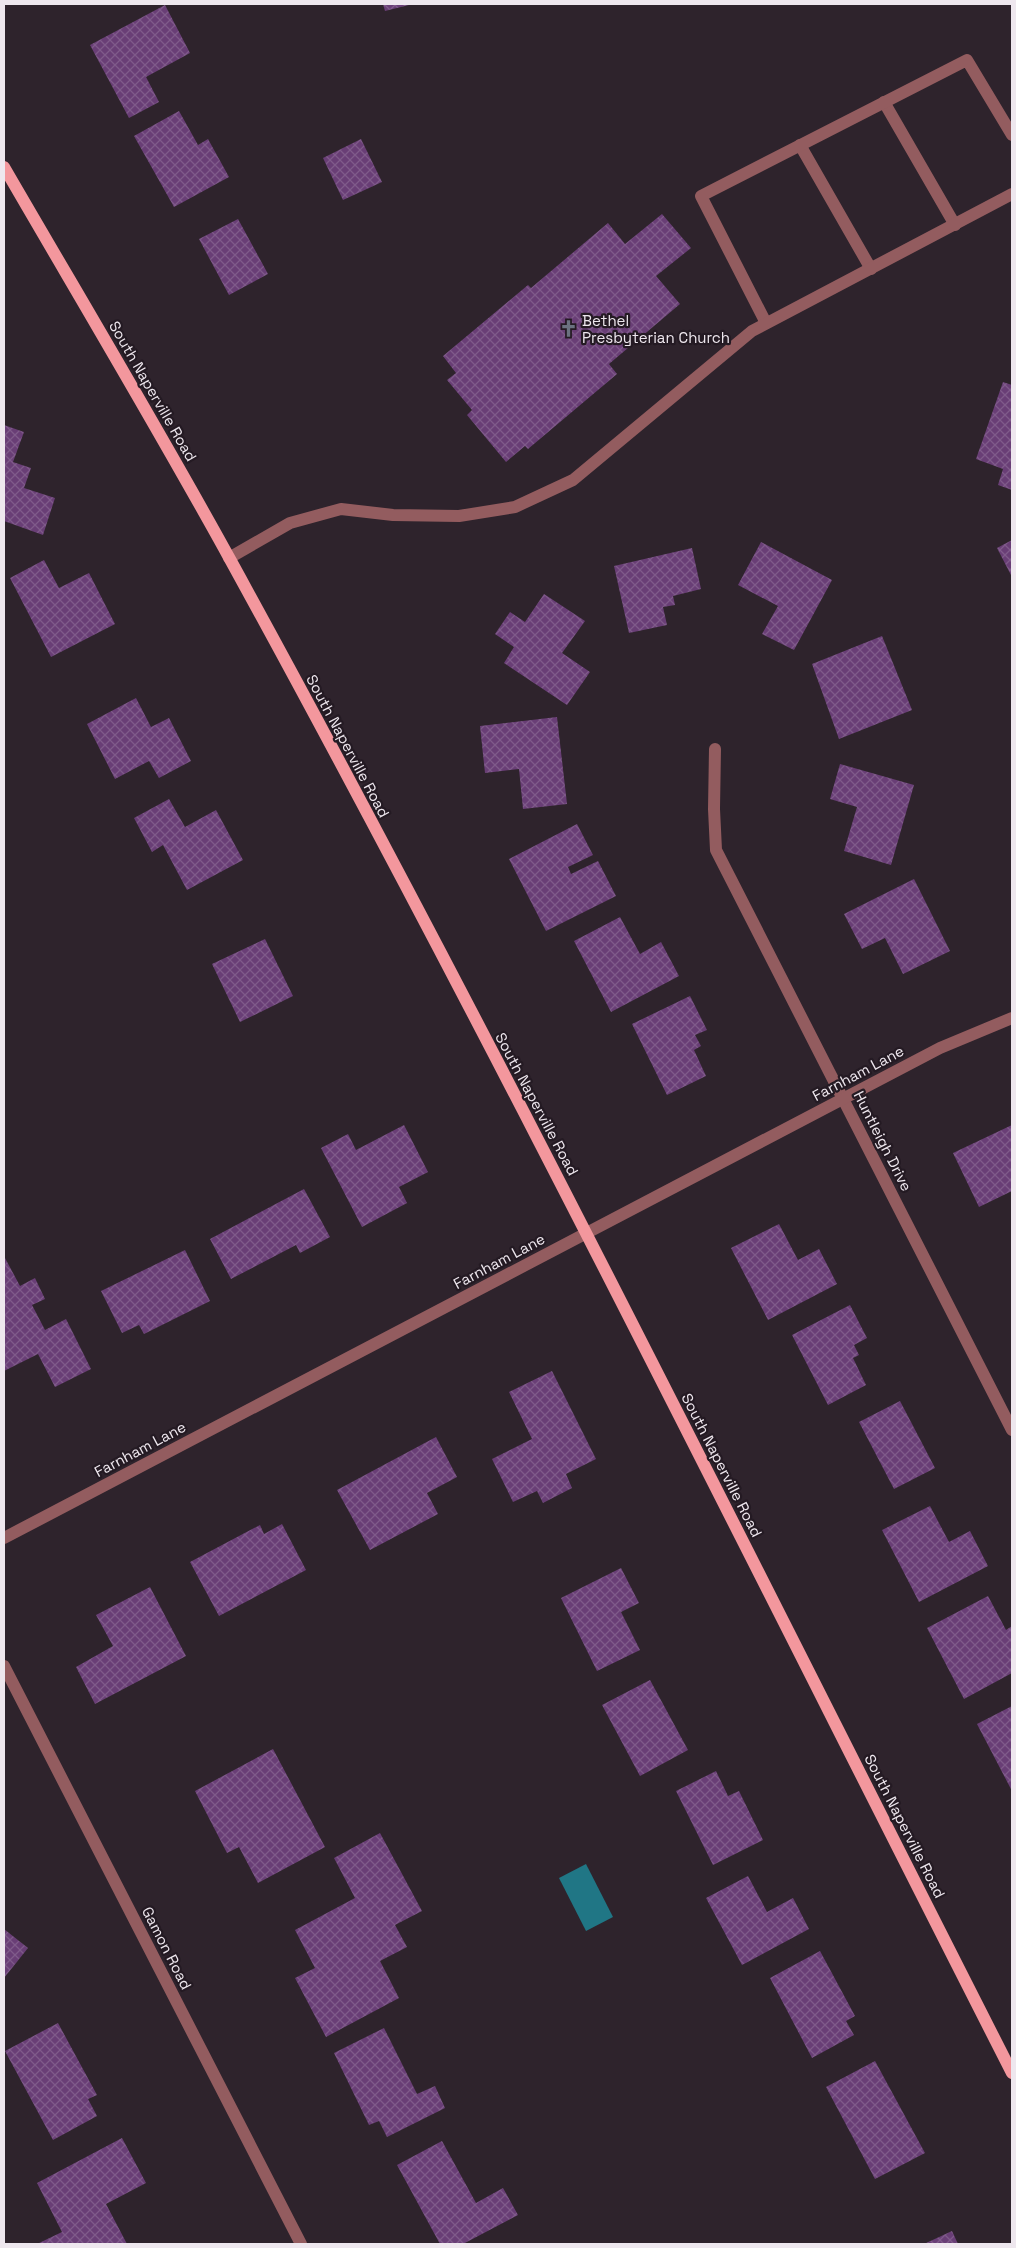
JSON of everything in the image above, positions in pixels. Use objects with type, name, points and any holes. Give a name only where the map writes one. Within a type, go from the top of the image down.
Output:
[{"type":"main road","name":"South Naperville Road","points":[[4,167],[134,389],[229,558],[367,814],[587,1233],[1012,2073]]},
{"type":"street","points":[[766,323],[701,196],[967,60],[1012,135]]},
{"type":"street","points":[[884,102],[955,225]]},
{"type":"street","points":[[800,145],[871,269]]},
{"type":"street","points":[[229,558],[290,523],[341,509],[393,515],[459,516],[515,507],[573,480],[752,331],[1012,194]]},
{"type":"street","name":"Huntleigh Drive","points":[[715,749],[714,809],[716,850],[1012,1430]]},
{"type":"street","name":"Farnham Lane","points":[[4,1538],[940,1048],[1012,1018]]},
{"type":"street","name":"Gamon Road","points":[[4,1666],[301,2244]]},
{"type":"water","points":[[586,1864],[613,1917],[586,1931],[559,1878]]},
{"type":"building","points":[[383,4],[413,4],[385,11]]},
{"type":"building","points":[[165,5],[190,53],[146,77],[159,102],[129,118],[90,45]]},
{"type":"building","points":[[179,111],[198,145],[208,139],[229,177],[174,207],[134,136]]},
{"type":"building","points":[[361,139],[382,182],[343,200],[323,158]]},
{"type":"building","points":[[662,214],[691,248],[656,276],[680,304],[609,364],[617,374],[528,449],[525,446],[506,462],[467,415],[472,410],[447,380],[456,373],[443,356],[528,285],[531,288],[608,223],[625,244]]},
{"type":"building","points":[[238,219],[268,274],[229,295],[199,239]]},
{"type":"building","points":[[1003,382],[1012,385],[1012,490],[998,485],[1003,469],[976,459]]},
{"type":"building","points":[[4,425],[24,432],[13,462],[31,468],[24,488],[55,498],[43,535],[4,521]]},
{"type":"building","points":[[1012,540],[1012,577],[997,548]]},
{"type":"building","points":[[761,542],[832,580],[794,650],[762,634],[778,606],[738,585]]},
{"type":"building","points":[[692,548],[701,589],[673,596],[675,605],[663,607],[667,625],[629,633],[614,566]]},
{"type":"building","points":[[44,560],[59,588],[89,573],[115,624],[51,657],[10,578]]},
{"type":"building","points":[[544,594],[585,621],[562,653],[590,672],[567,705],[504,663],[514,647],[495,634],[510,612],[525,622]]},
{"type":"building","points":[[882,636],[912,710],[839,739],[812,664]]},
{"type":"building","points":[[136,698],[151,727],[169,718],[191,761],[159,778],[149,761],[115,779],[87,724]]},
{"type":"building","points":[[557,717],[567,804],[523,809],[519,769],[485,773],[480,726]]},
{"type":"building","points":[[840,764],[914,785],[891,865],[844,851],[857,807],[830,799]]},
{"type":"building","points":[[169,799],[185,827],[216,810],[243,860],[187,890],[163,845],[152,852],[134,818]]},
{"type":"building","points":[[577,824],[593,855],[568,867],[571,874],[598,861],[616,896],[546,931],[509,859]]},
{"type":"building","points":[[914,879],[950,951],[903,974],[885,938],[862,949],[844,914]]},
{"type":"building","points":[[620,917],[640,954],[661,942],[679,976],[611,1012],[574,941]]},
{"type":"building","points":[[265,939],[293,996],[240,1022],[212,964]]},
{"type":"building","points":[[690,996],[707,1030],[695,1035],[701,1046],[694,1050],[706,1076],[667,1095],[632,1024]]},
{"type":"building","points":[[404,1125],[428,1172],[399,1187],[407,1203],[362,1227],[321,1148],[348,1134],[356,1150]]},
{"type":"building","points":[[1012,1125],[1012,1191],[979,1207],[953,1153]]},
{"type":"building","points":[[304,1189],[330,1237],[300,1253],[296,1245],[231,1279],[210,1239]]},
{"type":"building","points":[[779,1224],[798,1260],[819,1249],[837,1284],[768,1320],[731,1248]]},
{"type":"building","points":[[185,1250],[210,1301],[144,1334],[139,1325],[122,1333],[101,1291]]},
{"type":"building","points":[[5,1258],[20,1286],[35,1278],[45,1299],[32,1305],[45,1330],[66,1319],[91,1369],[55,1387],[38,1354],[4,1371]]},
{"type":"building","points":[[850,1305],[867,1338],[854,1345],[859,1355],[853,1358],[866,1385],[828,1405],[792,1335]]},
{"type":"building","points":[[552,1371],[596,1459],[566,1474],[572,1488],[543,1503],[537,1491],[513,1502],[492,1459],[532,1439],[509,1392]]},
{"type":"building","points":[[900,1401],[935,1468],[894,1489],[859,1422]]},
{"type":"building","points":[[436,1437],[457,1477],[427,1493],[438,1514],[370,1550],[337,1490]]},
{"type":"building","points":[[930,1506],[949,1542],[970,1531],[988,1566],[919,1602],[882,1530]]},
{"type":"building","points":[[282,1524],[306,1570],[219,1616],[190,1562],[260,1525],[264,1534]]},
{"type":"building","points":[[621,1568],[639,1603],[621,1612],[640,1650],[597,1671],[561,1598]]},
{"type":"building","points":[[150,1587],[186,1656],[95,1704],[76,1667],[113,1646],[96,1615]]},
{"type":"building","points":[[988,1596],[1006,1630],[1012,1626],[1012,1673],[964,1699],[927,1628]]},
{"type":"building","points":[[650,1680],[688,1750],[640,1776],[602,1705]]},
{"type":"building","points":[[1012,1706],[1012,1791],[977,1724]]},
{"type":"building","points":[[273,1749],[325,1847],[258,1883],[239,1847],[227,1853],[195,1791]]},
{"type":"building","points":[[716,1771],[728,1796],[739,1791],[763,1840],[713,1865],[676,1791]]},
{"type":"building","points":[[380,1833],[422,1911],[395,1925],[407,1947],[380,1961],[399,1998],[326,2037],[295,1978],[315,1968],[295,1930],[355,1898],[334,1858]]},
{"type":"building","points":[[748,1876],[767,1912],[793,1898],[809,1929],[742,1965],[706,1898]]},
{"type":"building","points":[[4,1929],[28,1948],[4,1978]]},
{"type":"building","points":[[820,1951],[855,2016],[846,2021],[854,2035],[812,2058],[770,1978]]},
{"type":"building","points":[[58,2023],[97,2095],[88,2099],[97,2116],[53,2140],[5,2051]]},
{"type":"building","points":[[384,2028],[417,2094],[435,2086],[445,2108],[387,2137],[379,2121],[369,2125],[334,2053]]},
{"type":"building","points":[[875,2061],[925,2153],[875,2179],[826,2087]]},
{"type":"building","points":[[122,2138],[146,2183],[106,2204],[127,2244],[37,2244],[62,2232],[37,2183]]},
{"type":"building","points":[[442,2141],[476,2203],[503,2188],[518,2215],[463,2244],[440,2244],[397,2165]]},
{"type":"building","points":[[952,2231],[958,2244],[924,2244]]},
{"type":"place","name":"Bethel Presbyterian Church","points":[[568,329]]}]
